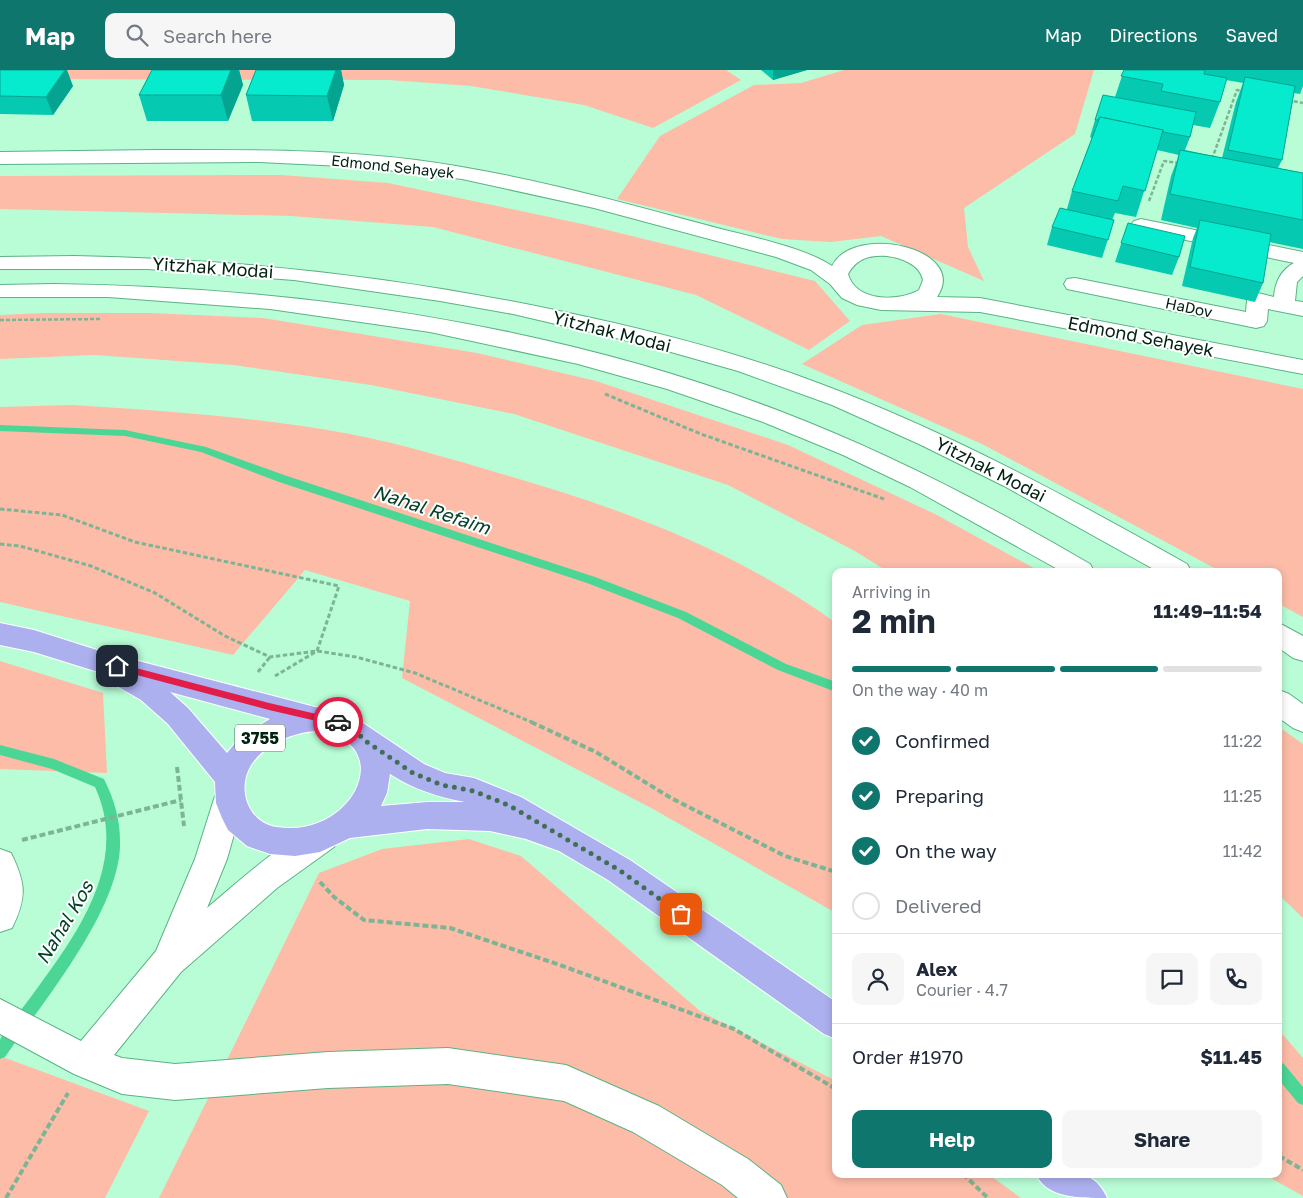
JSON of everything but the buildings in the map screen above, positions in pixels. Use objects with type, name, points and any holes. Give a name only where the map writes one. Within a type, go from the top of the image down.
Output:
[{"type":"main road","name":"3755","points":[[0,634],[34,641],[100,662],[237,699],[337,722],[354,730],[367,742],[413,773],[442,785],[474,791],[510,806],[619,870],[832,1019]]},
{"type":"main road","name":"3755","points":[[100,662],[151,692],[178,716],[201,744],[230,788],[236,818],[251,832],[272,842],[297,843],[334,831],[414,816],[452,815],[502,819],[566,840]]},
{"type":"main road","name":"3755","points":[[230,788],[239,758],[256,740],[276,728],[297,721],[318,719]]},
{"type":"main road","points":[[334,831],[361,810],[372,793],[376,775],[374,757],[367,742]]},
{"type":"main road","points":[[1060,1178],[1088,1198]]},
{"type":"street","name":"Edmond Sehayek","points":[[0,158],[284,157],[409,166],[539,189],[776,251],[818,266],[841,282]]},
{"type":"street","points":[[1141,225],[1303,260]]},
{"type":"street","points":[[880,250],[901,252],[920,261],[931,273],[934,281],[928,294],[920,300],[907,304],[885,306],[871,303],[852,294],[841,282],[839,273],[842,265],[849,258],[860,253],[880,250]]},
{"type":"street","name":"Edmond Sehayek","points":[[776,251],[817,256],[860,253]]},
{"type":"street","name":"Yitzhak Modai","points":[[0,262],[64,260],[146,262],[326,276],[508,305],[634,335],[731,362],[820,392],[922,435],[1025,485],[1173,568]]},
{"type":"street","name":"HaDov","points":[[1294,307],[1285,282],[1290,275],[1303,267]]},
{"type":"street","name":"Edmond Sehayek","points":[[931,273],[950,290],[980,305]]},
{"type":"street","name":"HaDov","points":[[1075,284],[1256,321],[1258,300],[1294,307]]},
{"type":"street","name":"Yitzhak Modai","points":[[0,291],[130,291],[188,294],[309,306],[365,313],[488,336],[613,365],[681,386],[819,435],[986,517],[1076,568]]},
{"type":"street","name":"Edmond Sehayek","points":[[907,304],[948,303],[980,305],[1303,366]]},
{"type":"street","points":[[1282,636],[1303,650]]},
{"type":"street","points":[[1282,704],[1303,720]]},
{"type":"street","points":[[168,961],[211,859],[230,788]]},
{"type":"street","points":[[86,1062],[168,961],[266,878],[334,831]]},
{"type":"street","points":[[0,917],[8,896],[9,852]]},
{"type":"street","points":[[0,1016],[86,1062],[122,1076],[175,1082],[328,1070],[448,1066],[566,1083],[646,1119],[735,1172],[768,1198]]},
{"type":"path","points":[[1211,160],[1237,90],[1247,92]]},
{"type":"path","points":[[1284,99],[1303,103]]},
{"type":"path","points":[[1141,225],[1164,161],[1182,164]]},
{"type":"path","points":[[0,320],[106,319]]},
{"type":"path","points":[[601,393],[701,434],[889,501]]},
{"type":"path","points":[[0,509],[62,515],[135,542],[339,586],[317,651],[237,699]]},
{"type":"path","points":[[0,544],[20,546],[91,566],[155,593],[225,636],[270,657],[317,651],[356,657],[415,673],[485,700],[596,752],[671,798],[785,856],[832,871]]},
{"type":"path","points":[[237,699],[270,657]]},
{"type":"path","points":[[201,744],[179,756],[176,764],[186,844],[195,854],[211,859]]},
{"type":"path","points":[[9,852],[99,821],[181,800]]},
{"type":"path","points":[[266,878],[303,878],[323,883],[334,897],[364,920],[450,928],[560,965],[734,1029],[832,1087]]},
{"type":"path","points":[[6,1198],[86,1062]]},
{"type":"path","points":[[1282,1158],[1303,1170]]},
{"type":"path","points":[[967,1178],[988,1198]]},
{"type":"shaded area","points":[[0,70],[726,70],[741,80],[653,128],[584,105],[471,86],[389,80],[32,79]]},
{"type":"shaded area","points":[[844,70],[1094,70],[1075,134],[964,208],[968,247],[984,281],[881,236],[831,242],[782,239],[617,199],[660,136],[754,85],[801,83]]},
{"type":"shaded area","points":[[281,175],[388,183],[587,225],[815,281],[850,321],[809,350],[696,295],[433,227],[291,216],[0,209],[0,176]]},
{"type":"shaded area","points":[[150,313],[263,318],[477,353],[596,381],[788,445],[937,515],[1034,568],[882,568],[853,550],[728,485],[514,414],[371,385],[233,365],[95,355],[0,359],[0,315]]},
{"type":"shaded area","points":[[941,314],[1303,389],[1303,617],[1282,606],[1282,568],[1214,568],[984,445],[802,364],[862,325]]},
{"type":"shaded area","points":[[72,405],[177,412],[281,423],[388,442],[546,487],[633,517],[717,553],[798,597],[832,620],[832,911],[653,809],[402,678],[410,601],[305,570],[233,655],[0,602],[0,407]]},
{"type":"shaded area","points":[[0,661],[103,693],[107,773],[0,769]]},
{"type":"shaded area","points":[[1282,729],[1303,744],[1303,918],[1282,898]]},
{"type":"shaded area","points":[[469,839],[521,856],[700,1011],[832,1079],[832,1178],[994,1178],[1021,1198],[159,1198],[319,873],[382,849]]},
{"type":"shaded area","points":[[1282,1034],[1303,1058],[1303,1196],[1270,1178],[1282,1178]]},
{"type":"shaded area","points":[[0,1056],[149,1111],[105,1198],[0,1198]]},
{"type":"waterway","name":"Nahal Refaim","points":[[0,428],[125,433],[203,449],[283,479],[591,580],[682,615],[782,667],[832,686]]},
{"type":"waterway","name":"Nahal Kos","points":[[0,750],[54,764],[100,783],[111,812],[114,843],[109,874],[96,906],[79,938],[0,1052]]},
{"type":"waterway","name":"Nahal Refaim","points":[[1282,1073],[1303,1098]]},
{"type":"way so far","points":[[338,722],[354,730],[367,742],[413,773],[442,785],[474,791],[510,806],[619,870],[681,914]]},
{"type":"route","points":[[117,666],[269,707],[338,722]]}]
